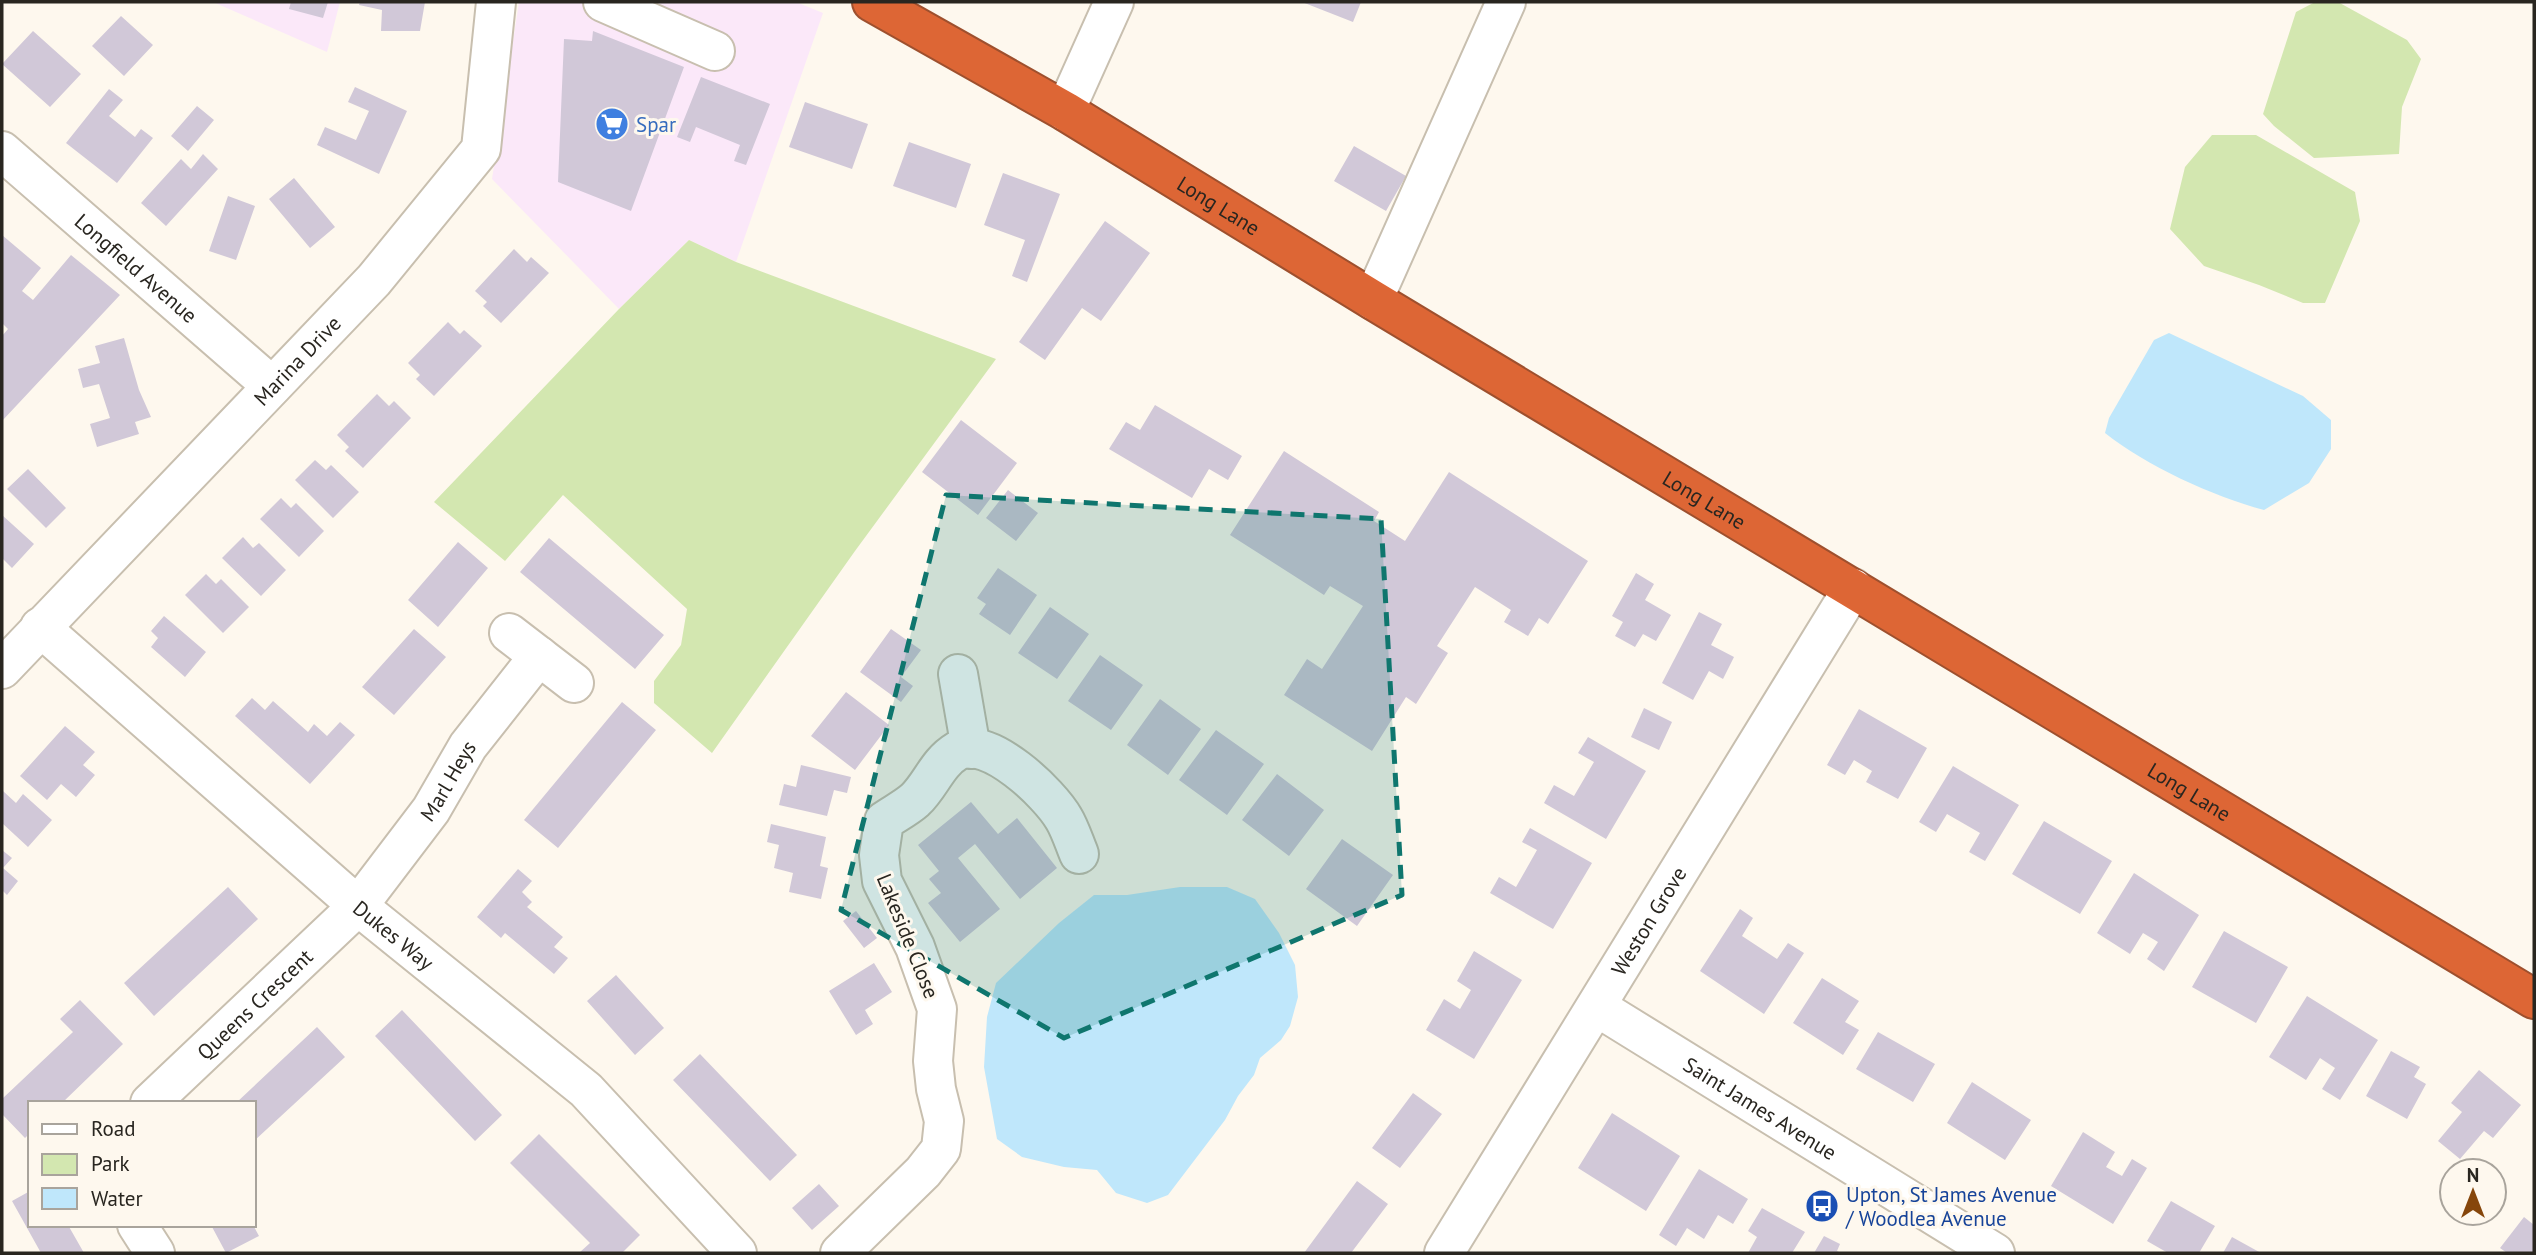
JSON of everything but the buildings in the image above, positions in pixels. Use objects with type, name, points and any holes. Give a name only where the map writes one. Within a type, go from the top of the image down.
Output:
[{"type":"highway","name":"Long Lane","points":[[872,2],[1065,111],[1373,300],[2534,999]]},
{"type":"street","name":"Marina Drive","points":[[2,668],[374,280],[481,149],[496,2]]},
{"type":"street","points":[[603,2],[715,51]]},
{"type":"street","points":[[1065,111],[1114,2]]},
{"type":"street","points":[[1373,300],[1506,2]]},
{"type":"street","name":"Longfield Avenue","points":[[2,151],[272,386]]},
{"type":"street","name":"Weston Grove","points":[[1444,1253],[1853,588]]},
{"type":"street","name":"Dukes Way","points":[[40,627],[358,906],[586,1090],[737,1253]]},
{"type":"street","points":[[509,633],[574,683]]},
{"type":"street","name":"Marl Heys","points":[[358,906],[431,810],[468,746],[539,656]]},
{"type":"street","points":[[958,674],[971,749],[981,748],[1006,759],[1038,789],[1064,818],[1079,854]]},
{"type":"street","name":"Lakeside Close","points":[[840,1253],[923,1172],[941,1149],[944,1121],[933,1061],[937,1009],[915,947],[882,881],[879,855],[884,821],[916,799],[937,769],[959,750],[971,749]]},
{"type":"street","name":"Queens Crescent","points":[[152,1101],[358,906]]},
{"type":"street","name":"Saint James Avenue","points":[[1597,1007],[1995,1253]]},
{"type":"street","points":[[139,1227],[155,1253]]},
{"type":"highlighted area","points":[[946,495],[1381,519],[1402,895],[1064,1038],[841,910]]},
{"type":"shaded area","points":[[213,2],[340,2],[327,52]]},
{"type":"shaded area","points":[[519,2],[796,2],[823,13],[736,262],[689,240],[619,309],[492,179]]},
{"type":"green space","points":[[2315,2],[2338,2],[2407,40],[2421,59],[2402,107],[2399,154],[2314,158],[2263,114],[2296,12]]},
{"type":"green space","points":[[2212,135],[2256,135],[2355,192],[2360,221],[2325,303],[2303,303],[2204,266],[2170,229],[2185,167]]},
{"type":"green space","points":[[689,240],[736,262],[996,359],[855,551],[712,753],[654,703],[654,681],[681,645],[687,609],[563,495],[505,561],[434,502]]},
{"type":"water","points":[[2169,333],[2303,396],[2331,420],[2331,449],[2309,483],[2264,510],[2223,497],[2181,479],[2140,457],[2105,433],[2109,418],[2154,340]]},
{"type":"water","points":[[1180,887],[1227,887],[1255,899],[1279,933],[1295,965],[1298,997],[1290,1026],[1281,1040],[1260,1058],[1254,1075],[1225,1120],[1168,1195],[1147,1203],[1116,1193],[1097,1170],[1064,1167],[1022,1157],[997,1139],[984,1067],[987,1017],[996,983],[1059,923],[1094,895],[1127,895]]},
{"type":"place","name":"Spar","points":[[612,124]]},
{"type":"place","name":"Upton, St James Avenue / Woodlea Avenue","points":[[1822,1206]]}]
